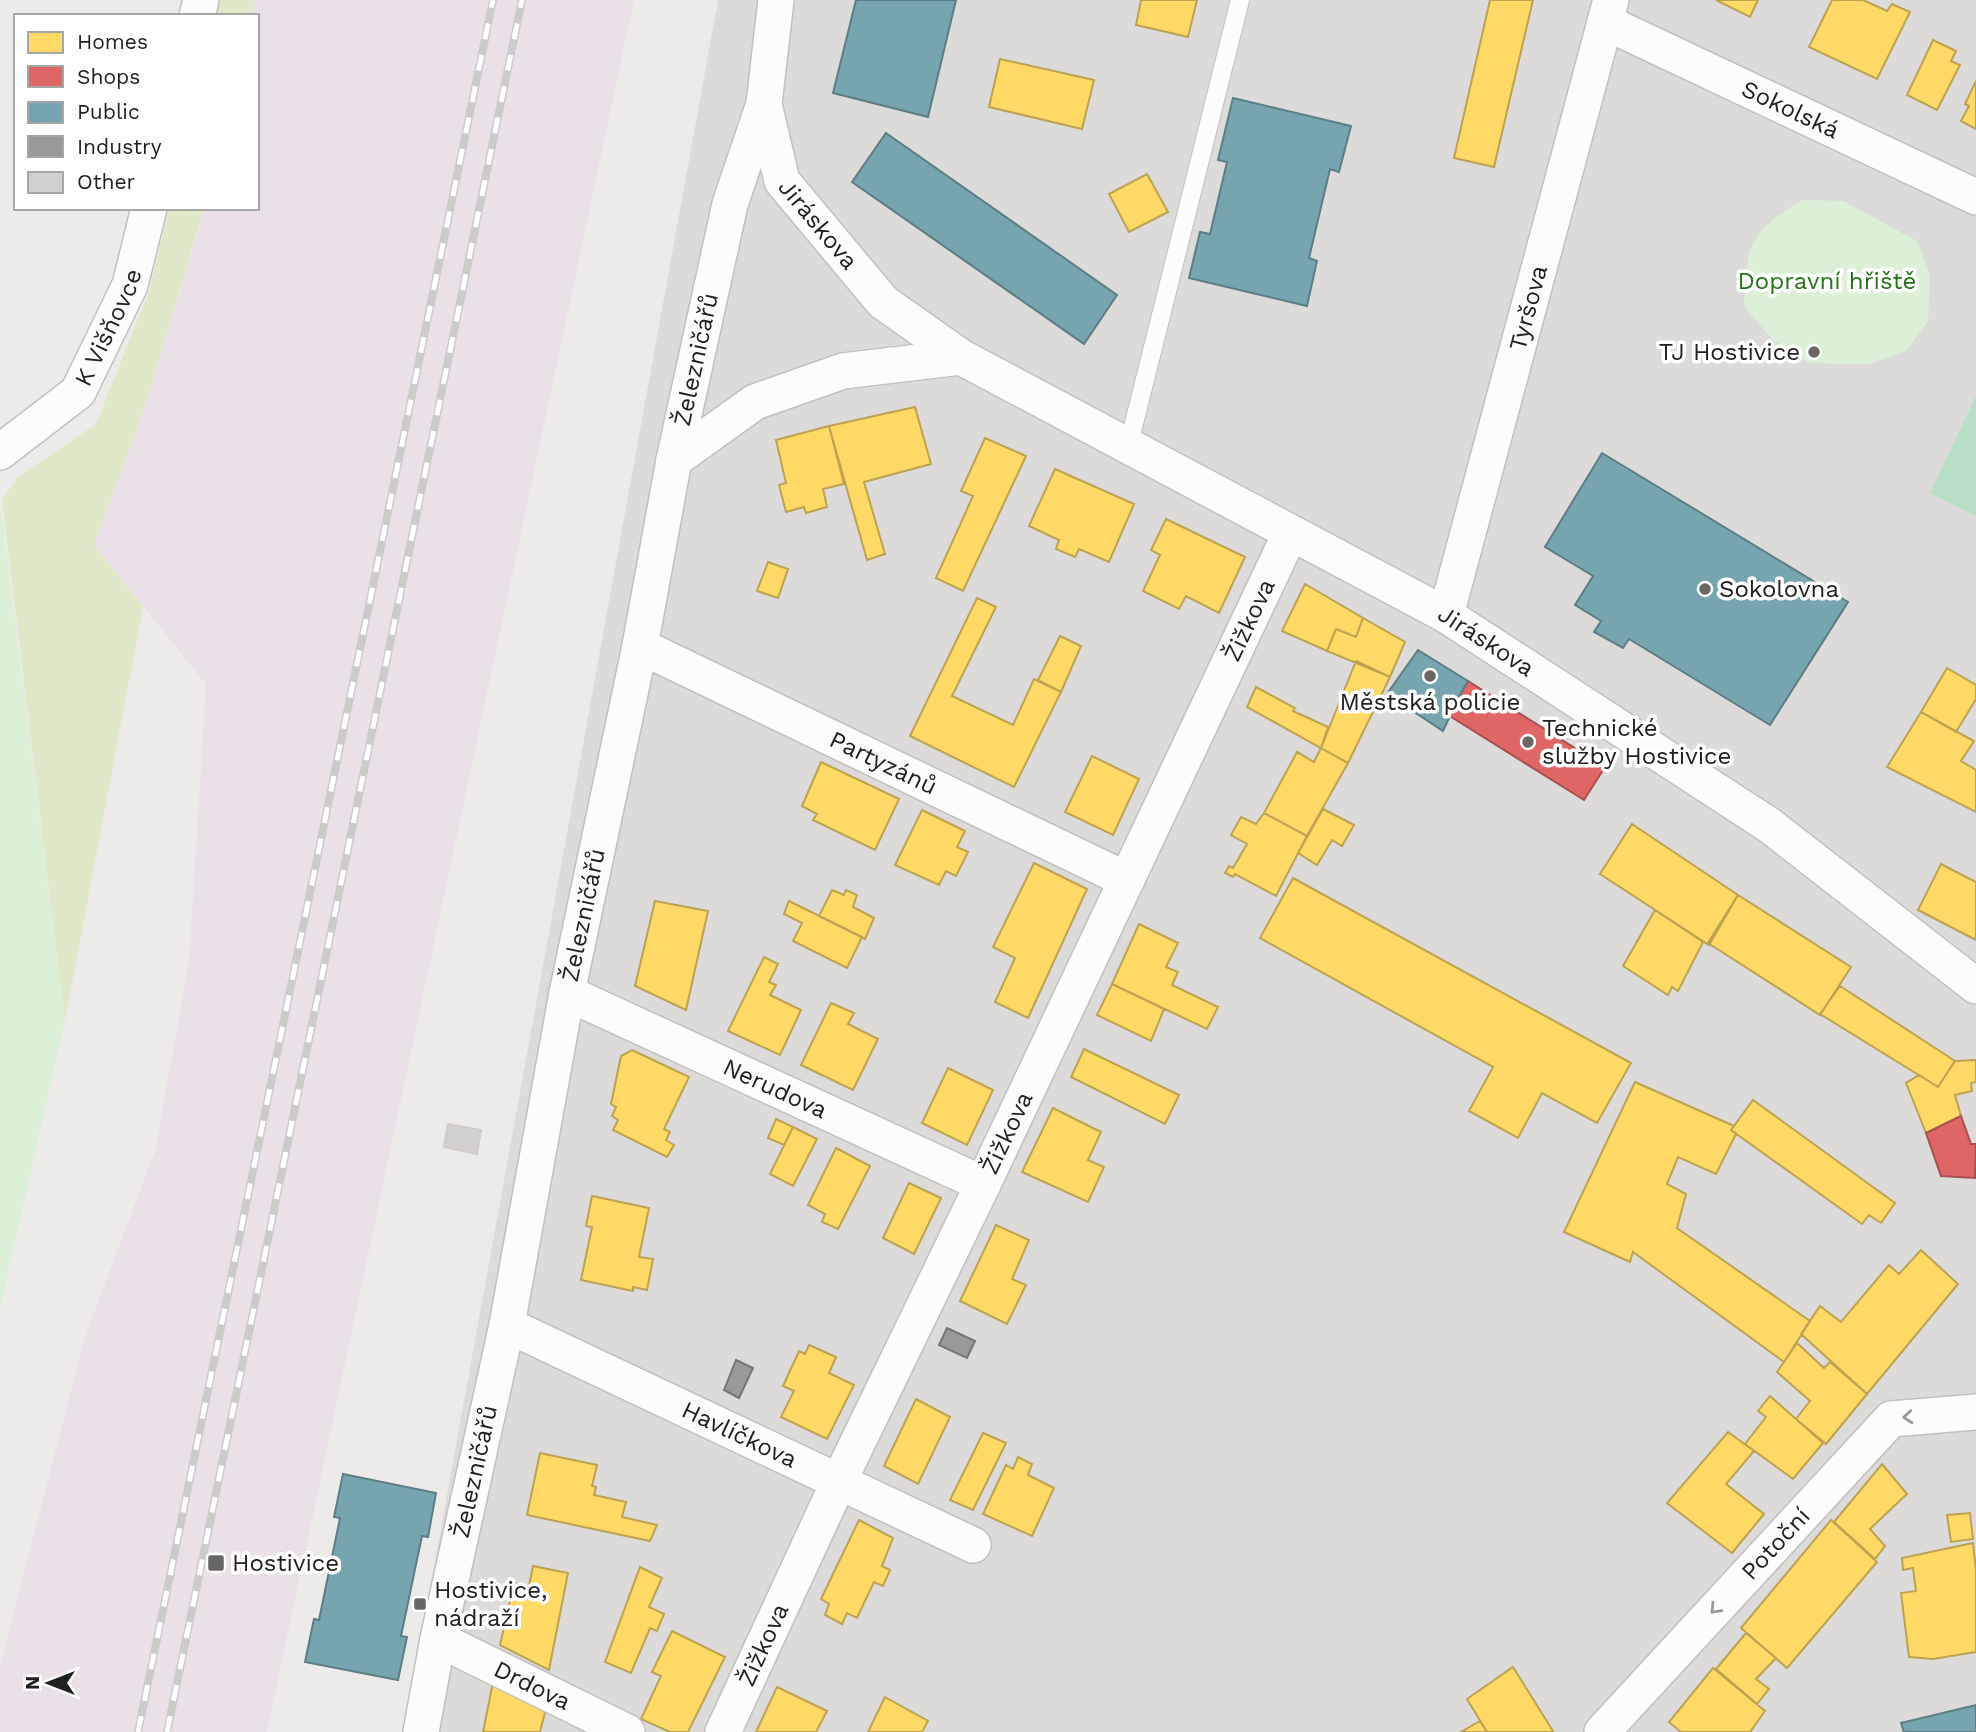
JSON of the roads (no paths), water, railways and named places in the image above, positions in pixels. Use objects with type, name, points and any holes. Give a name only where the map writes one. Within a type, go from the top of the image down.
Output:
[{"type":"street","name":"Jiráskova","points":[[776,0],[764,104],[782,181],[883,302],[961,356],[1446,615],[1769,825],[1976,986]]},
{"type":"street","name":"Sokolská","points":[[1608,11],[1976,197]]},
{"type":"street","name":"Tyršova","points":[[1446,615],[1608,11]]},
{"type":"street","name":"Železničářů","points":[[421,1732],[438,1639],[507,1325],[567,993],[640,646],[674,460],[730,204],[764,104]]},
{"type":"street","name":"K Višňovce","points":[[0,452],[78,393],[130,285],[149,210]]},
{"type":"street","points":[[674,460],[755,402],[843,371],[961,356]]},
{"type":"street","name":"Žižkova","points":[[723,1732],[839,1479],[983,1184],[1290,534]]},
{"type":"street","name":"Partyzánů","points":[[640,646],[1126,880]]},
{"type":"street","name":"Nerudova","points":[[567,993],[983,1184]]},
{"type":"street","name":"Havlíčkova","points":[[507,1325],[839,1479],[973,1545]]},
{"type":"street","name":"Potoční","points":[[1602,1732],[1891,1419],[1976,1412]]},
{"type":"street","name":"Drdova","points":[[438,1639],[627,1732]]},
{"type":"lane","points":[[1128,447],[1240,0]]},
{"type":"railway","points":[[138,1732],[493,0]]},
{"type":"railway","points":[[167,1732],[522,0]]},
{"type":"place","name":"TJ Hostivice","points":[[1814,352]]},
{"type":"place","name":"Sokolovna","points":[[1705,589]]},
{"type":"place","name":"Městská policie","points":[[1430,676]]},
{"type":"place","name":"Technické služby Hostivice","points":[[1528,742]]},
{"type":"place","name":"Hostivice","points":[[216,1563]]},
{"type":"place","name":"Hostivice, nádraží","points":[[420,1604]]},
{"type":"park label","name":"Dopravní hřiště","points":[[1827,281]]}]
